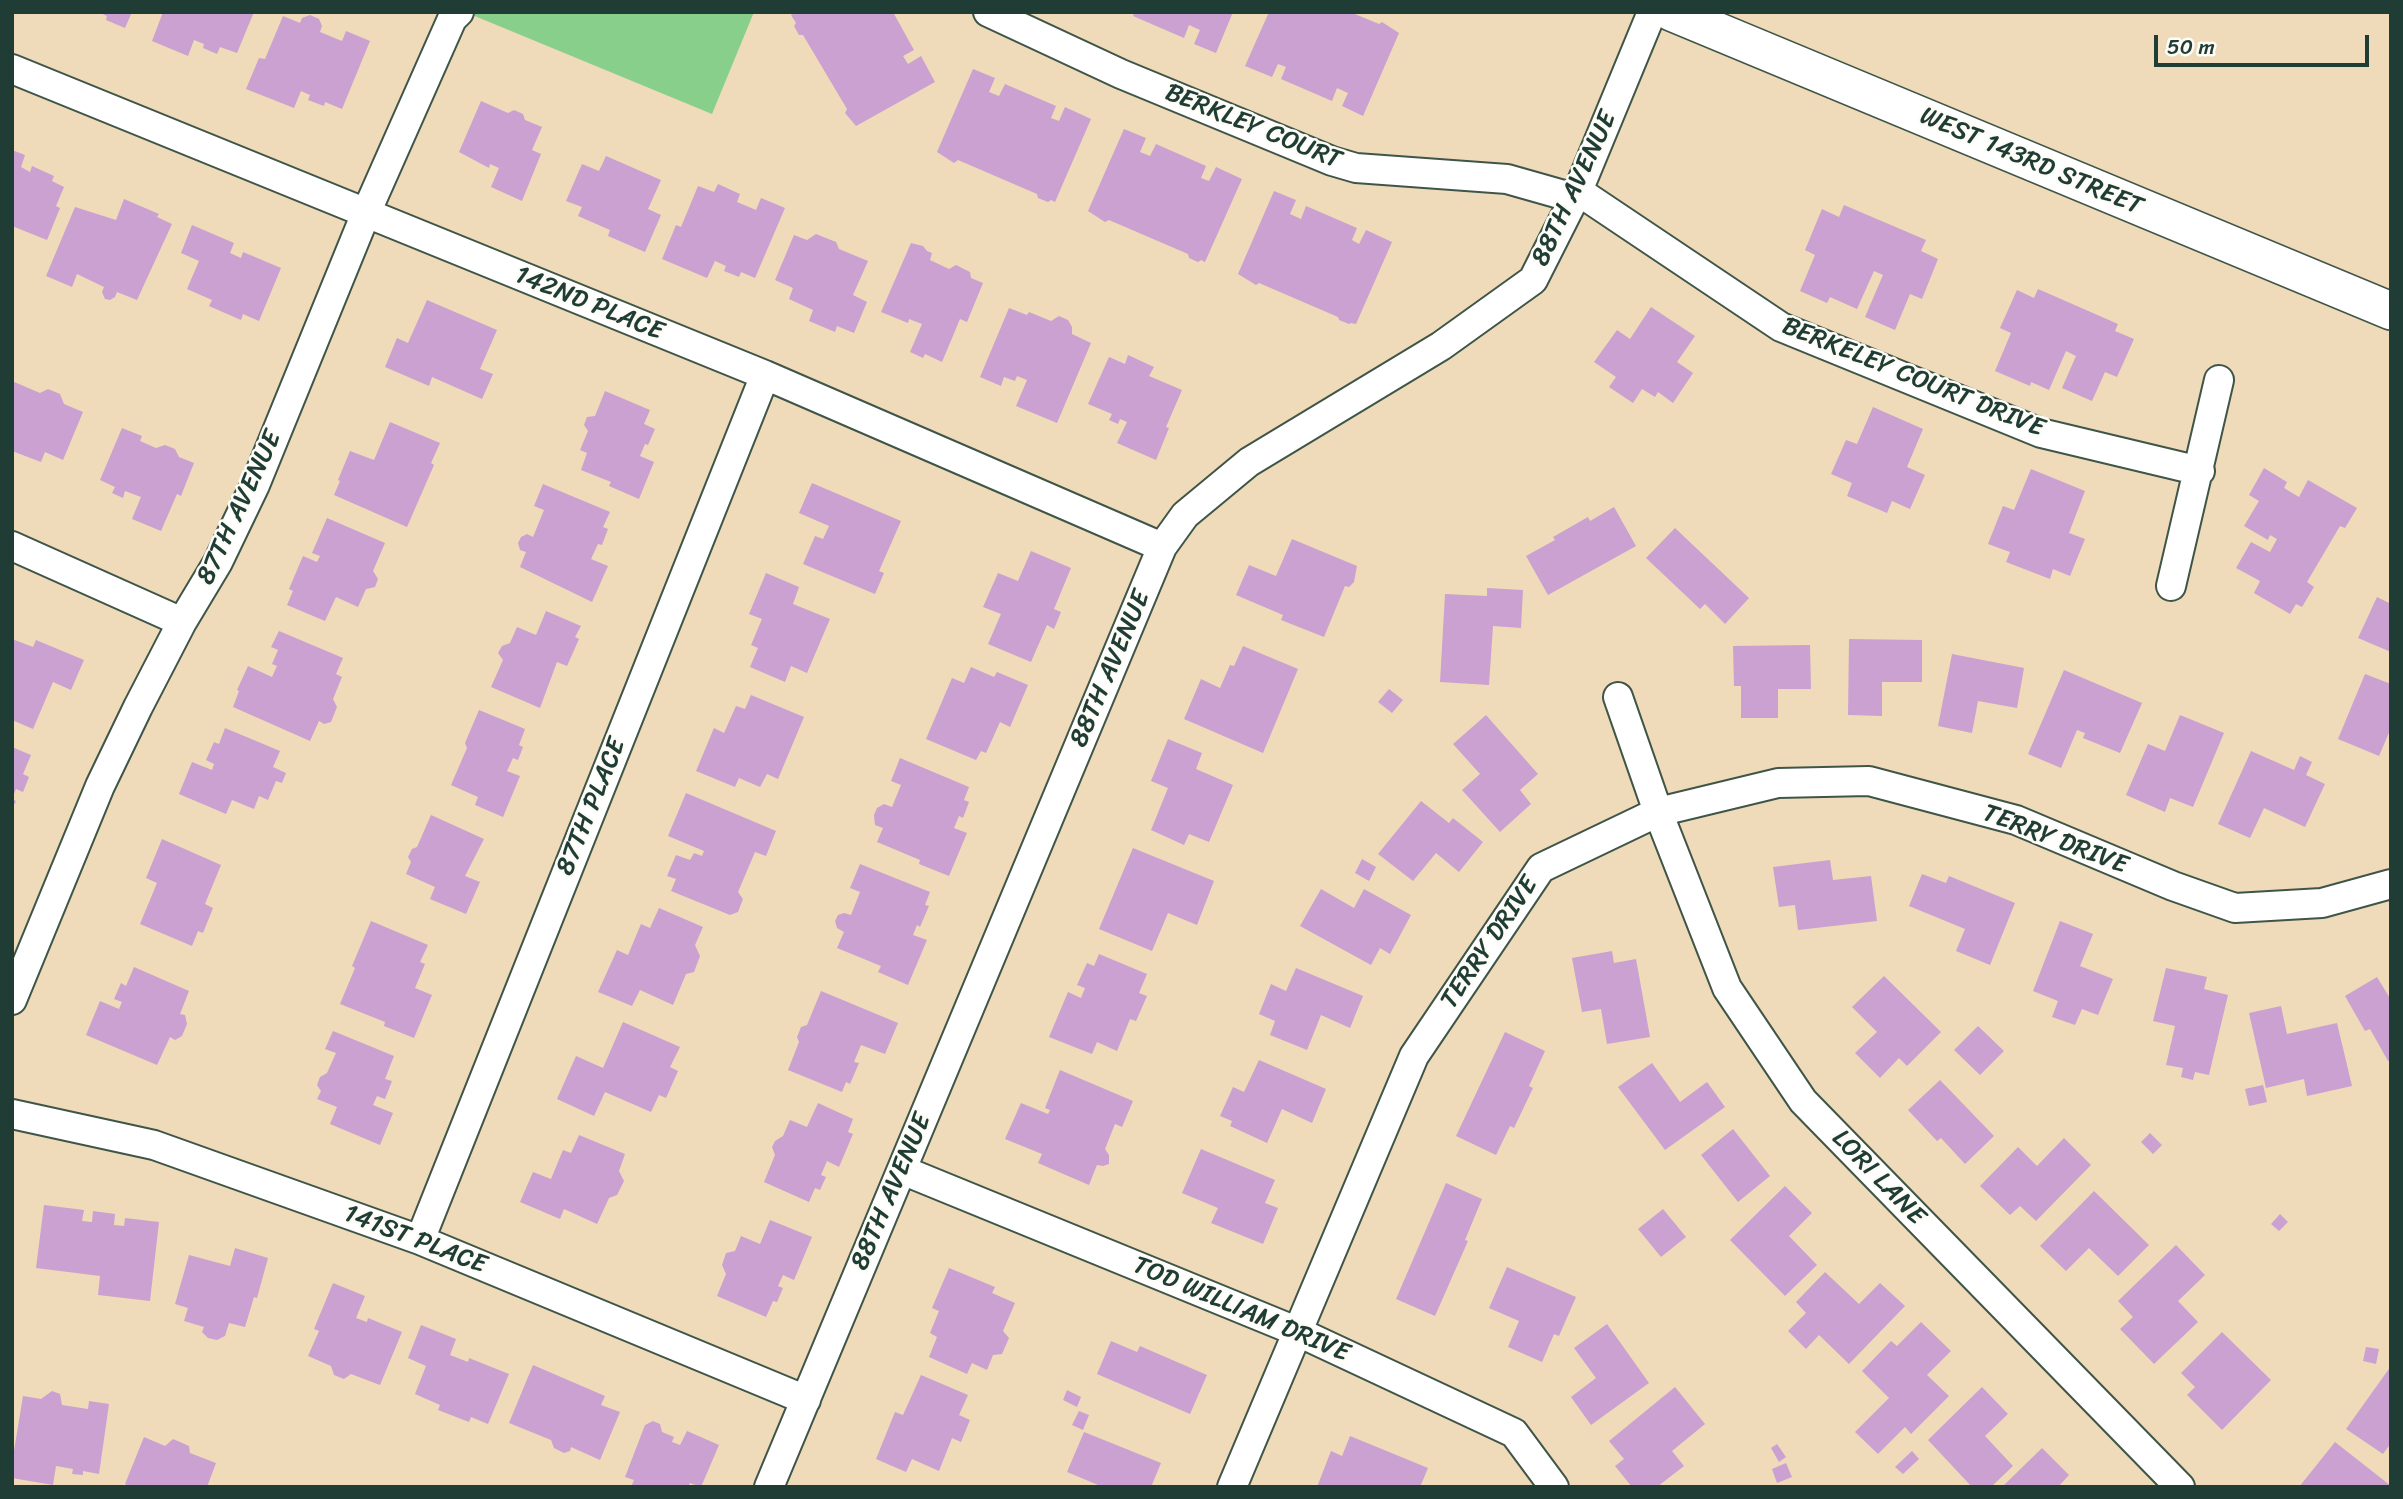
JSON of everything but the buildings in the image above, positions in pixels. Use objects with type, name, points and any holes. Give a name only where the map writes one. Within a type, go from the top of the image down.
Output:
[{"type":"main road","name":"WEST 143RD STREET","points":[[1671,12],[2391,311]]},
{"type":"street","name":"87TH AVENUE","points":[[12,1000],[100,786],[138,707],[182,622],[218,562],[255,485],[366,213],[452,19],[458,12]]},
{"type":"street","name":"BERKLEY COURT","points":[[988,12],[1028,21],[1121,74],[1332,161],[1356,168],[1507,179],[1576,195]]},
{"type":"street","name":"88TH AVENUE","points":[[769,1487],[1162,547],[1185,515],[1249,462],[1441,346],[1534,280],[1576,195],[1652,12]]},
{"type":"street","name":"142ND PLACE","points":[[12,69],[765,375],[1162,547]]},
{"type":"street","name":"BERKELEY COURT DRIVE","points":[[1576,195],[1781,327],[2041,433],[2200,471]]},
{"type":"street","name":"87TH PLACE","points":[[420,1240],[765,375]]},
{"type":"street","points":[[2171,586],[2200,471],[2219,380]]},
{"type":"street","points":[[12,546],[182,622]]},
{"type":"street","name":"LORI LANE","points":[[1618,697],[1658,812],[1727,988],[1802,1101],[2180,1487]]},
{"type":"street","name":"TERRY DRIVE","points":[[1232,1487],[1414,1056],[1541,868],[1658,812],[1778,783],[1869,781],[2015,820],[2173,886],[2235,908],[2322,904],[2391,884]]},
{"type":"street","name":"141ST PLACE","points":[[12,1114],[154,1145],[420,1240],[806,1400]]},
{"type":"street","name":"TOD WILLIAM DRIVE","points":[[902,1170],[1296,1331],[1514,1433],[1554,1487]]},
{"type":"green space","points":[[465,12],[754,12],[712,114]]}]
